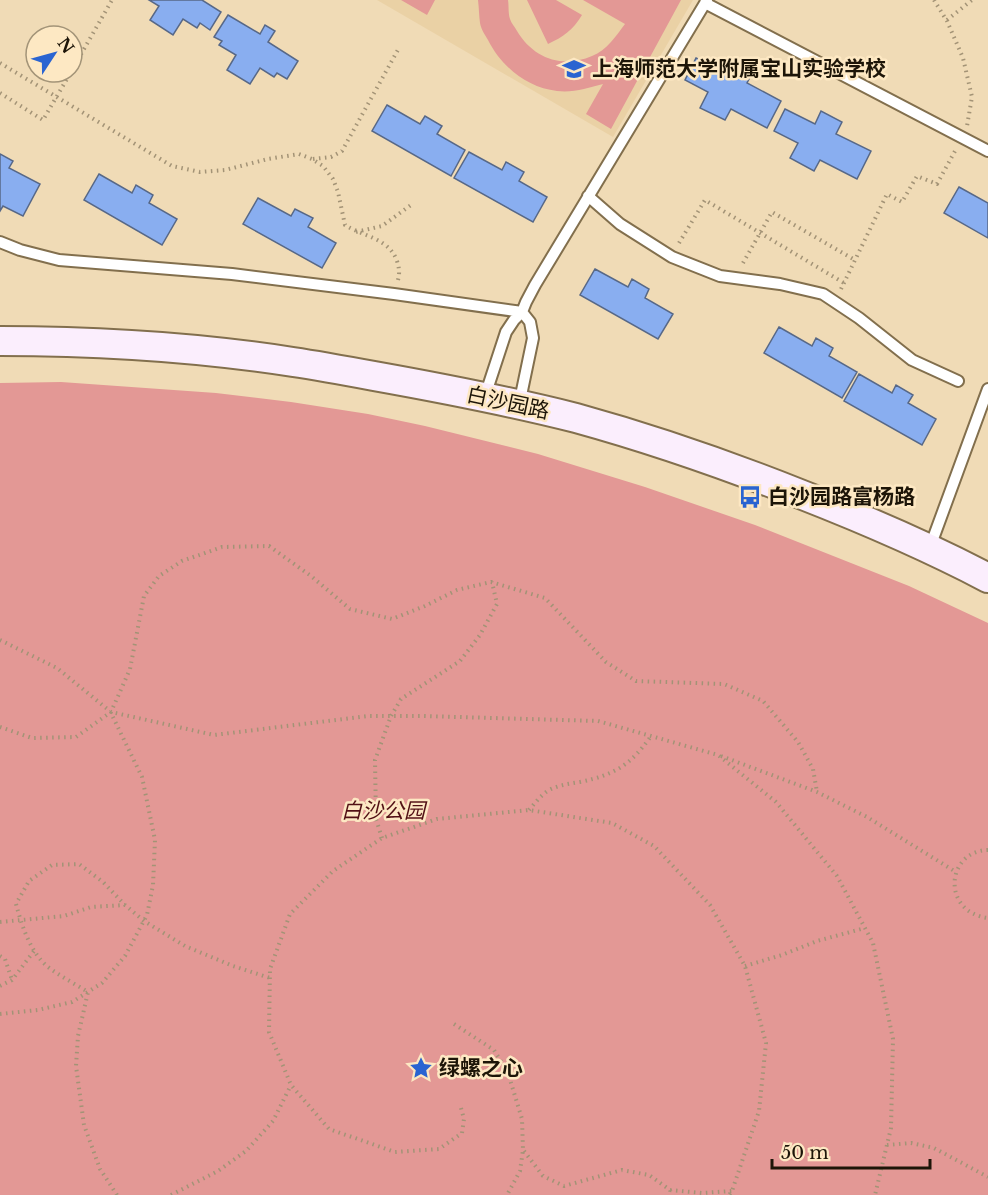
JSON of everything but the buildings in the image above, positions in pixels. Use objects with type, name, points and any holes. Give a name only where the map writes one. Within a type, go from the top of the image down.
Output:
[{"type":"street","name":"白沙园路","points":[[0,341],[66,341],[227,353],[404,381],[575,418],[661,443],[761,478],[930,548],[988,578]]},
{"type":"lane","points":[[485,398],[506,332],[522,312],[535,285],[706,1],[988,151]]},
{"type":"lane","points":[[588,196],[620,224],[672,257],[720,276],[780,284],[823,294],[859,318],[912,360],[958,381]]},
{"type":"lane","points":[[0,242],[58,260],[232,274],[522,312],[530,322],[533,338],[519,405]]},
{"type":"lane","points":[[930,548],[988,389]]},
{"type":"path","points":[[84,48],[112,0]]},
{"type":"path","points":[[835,302],[887,194],[902,202],[917,176],[937,184],[963,138],[972,97],[963,58],[947,21],[934,0]]},
{"type":"path","points":[[947,21],[972,0]]},
{"type":"path","points":[[312,159],[331,157],[342,151],[399,48]]},
{"type":"path","points":[[0,63],[172,166],[200,172],[225,170],[299,154],[312,159],[323,166],[333,179],[345,225],[355,232],[375,238],[394,255],[400,273],[394,294]]},
{"type":"path","points":[[0,93],[43,120],[64,84]]},
{"type":"path","points":[[672,257],[705,200],[844,283]]},
{"type":"path","points":[[355,232],[381,226],[411,205]]},
{"type":"path","points":[[734,278],[772,212],[855,260]]},
{"type":"path","points":[[0,727],[32,738],[76,737],[111,712],[129,669],[144,596],[159,576],[182,561],[222,547],[269,546],[311,576],[350,609],[392,619],[458,590],[491,582],[545,598],[606,662],[636,681],[724,684],[763,701],[798,742],[813,769],[817,792]]},
{"type":"path","points":[[382,838],[376,819],[375,760],[391,716],[401,699],[460,660],[480,635],[497,604],[491,582]]},
{"type":"path","points":[[0,640],[57,669],[111,712],[214,735],[368,716],[598,721],[718,755],[817,792],[867,817],[956,872]]},
{"type":"path","points":[[0,1014],[38,1010],[72,1002],[102,983],[125,956],[147,915],[153,885],[155,840],[142,777],[111,712]]},
{"type":"path","points":[[529,810],[546,792],[559,785],[582,782],[617,771],[639,753],[651,736]]},
{"type":"path","points":[[718,755],[776,802],[837,876],[873,944],[892,1040],[891,1128],[875,1195]]},
{"type":"path","points":[[461,1108],[464,1119],[462,1133],[439,1149],[395,1152],[329,1129],[291,1085],[269,1032],[270,969],[290,914],[333,871],[382,838],[436,819],[529,810],[612,823],[654,846],[710,905],[745,966],[766,1043],[759,1111],[731,1193],[671,1193],[649,1175],[622,1170],[564,1186],[543,1176],[523,1150]]},
{"type":"path","points":[[986,849],[972,854],[963,862],[956,872],[954,883],[956,894],[968,912],[978,917],[988,918]]},
{"type":"path","points":[[88,992],[47,966],[34,951],[16,904],[29,880],[52,865],[79,864],[103,882],[144,921],[185,946],[233,966],[270,978]]},
{"type":"path","points":[[0,922],[64,916],[91,907],[125,905]]},
{"type":"path","points":[[745,966],[782,955],[816,941],[865,928]]},
{"type":"path","points":[[0,986],[12,980],[34,951]]},
{"type":"path","points":[[0,956],[6,958],[12,980]]},
{"type":"path","points":[[88,992],[78,1036],[76,1066],[84,1125],[100,1169],[117,1195]]},
{"type":"path","points":[[454,1024],[494,1050],[508,1072],[522,1119],[523,1150],[520,1171],[507,1195]]},
{"type":"path","points":[[171,1195],[218,1171],[246,1151],[273,1121],[291,1085]]},
{"type":"path","points":[[887,1145],[911,1143],[934,1148],[988,1177]]},
{"type":"shaded area","name":"上海师范大学附属宝山实验学校","points":[[377,0],[693,0],[613,137]]},
{"type":"green space","points":[[401,0],[435,0],[427,15]]},
{"type":"green space","points":[[478,0],[508,0],[511,20],[531,48],[549,58],[570,61],[581,60],[602,50],[625,24],[583,0],[681,0],[611,129],[586,114],[603,84],[580,90],[557,91],[535,85],[508,67],[493,50],[482,30]]},
{"type":"green space","points":[[527,0],[556,0],[582,15],[567,32],[548,44]]},
{"type":"green space","name":"白沙公园","points":[[61,382],[216,393],[291,402],[425,426],[538,454],[645,487],[755,525],[909,586],[988,623],[988,1195],[0,1195],[0,383]]},
{"type":"place","name":"上海师范大学附属宝山实验学校","points":[[574,69]]},
{"type":"place","name":"白沙园路富杨路","points":[[750,497]]},
{"type":"place","name":"绿螺之心","points":[[421,1068]]}]
